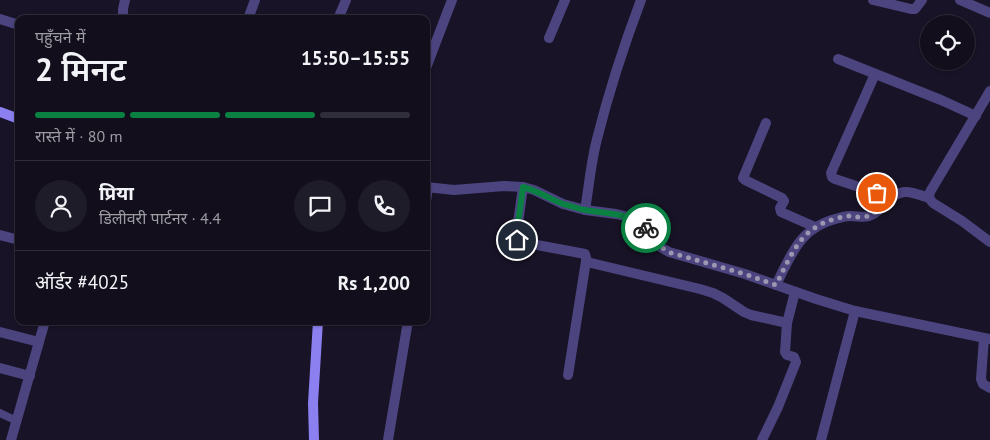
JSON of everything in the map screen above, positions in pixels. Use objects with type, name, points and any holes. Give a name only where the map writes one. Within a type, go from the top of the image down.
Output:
[{"type":"street","points":[[123,15],[125,0]]},
{"type":"street","points":[[249,15],[255,0]]},
{"type":"street","points":[[340,15],[346,0]]},
{"type":"street","points":[[430,58],[452,0]]},
{"type":"street","points":[[549,38],[565,0]]},
{"type":"street","points":[[585,210],[597,141],[608,96],[627,36],[641,0]]},
{"type":"street","points":[[873,0],[911,9],[915,9],[922,0]]},
{"type":"street","points":[[960,0],[990,13]]},
{"type":"street","points":[[0,18],[15,24]]},
{"type":"street","points":[[838,59],[976,116]]},
{"type":"street","points":[[875,74],[831,173],[835,179],[877,193],[886,202]]},
{"type":"street","points":[[929,198],[930,192],[990,91]]},
{"type":"street","points":[[0,112],[15,117]]},
{"type":"street","points":[[766,123],[743,178],[782,198],[784,201],[780,208],[781,212],[815,227]]},
{"type":"street","points":[[430,187],[454,190],[504,186],[523,187],[534,190],[563,204],[585,210],[629,217],[640,222],[649,230],[658,244],[668,252],[745,274],[855,311],[987,339],[981,379],[983,384],[990,388]]},
{"type":"street","points":[[523,187],[517,240],[585,254],[586,261],[568,375]]},
{"type":"street","points":[[776,285],[789,258],[800,240],[807,233],[815,227],[839,218],[869,216],[877,212],[886,202],[900,192],[909,191],[929,198],[933,203],[962,221],[990,242]]},
{"type":"street","points":[[0,234],[15,239]]},
{"type":"street","points":[[586,261],[700,290],[723,298],[751,315],[787,323]]},
{"type":"street","points":[[762,440],[778,408],[796,362],[794,357],[787,355],[785,352],[787,323],[795,292]]},
{"type":"street","points":[[821,440],[855,311]]},
{"type":"street","points":[[11,440],[44,325]]},
{"type":"street","points":[[314,440],[313,403],[318,325]]},
{"type":"street","points":[[388,440],[407,325]]},
{"type":"street","points":[[0,332],[39,342]]},
{"type":"street","points":[[0,368],[30,376]]},
{"type":"lane","points":[[0,413],[17,420]]},
{"type":"way so far","points":[[646,228],[658,244],[668,252],[776,285],[789,258],[800,240],[807,233],[815,227],[839,218],[869,216],[877,212],[886,202],[877,193]]},
{"type":"route","points":[[517,240],[523,187],[534,190],[563,204],[585,210],[629,217],[640,222],[646,228]]}]
